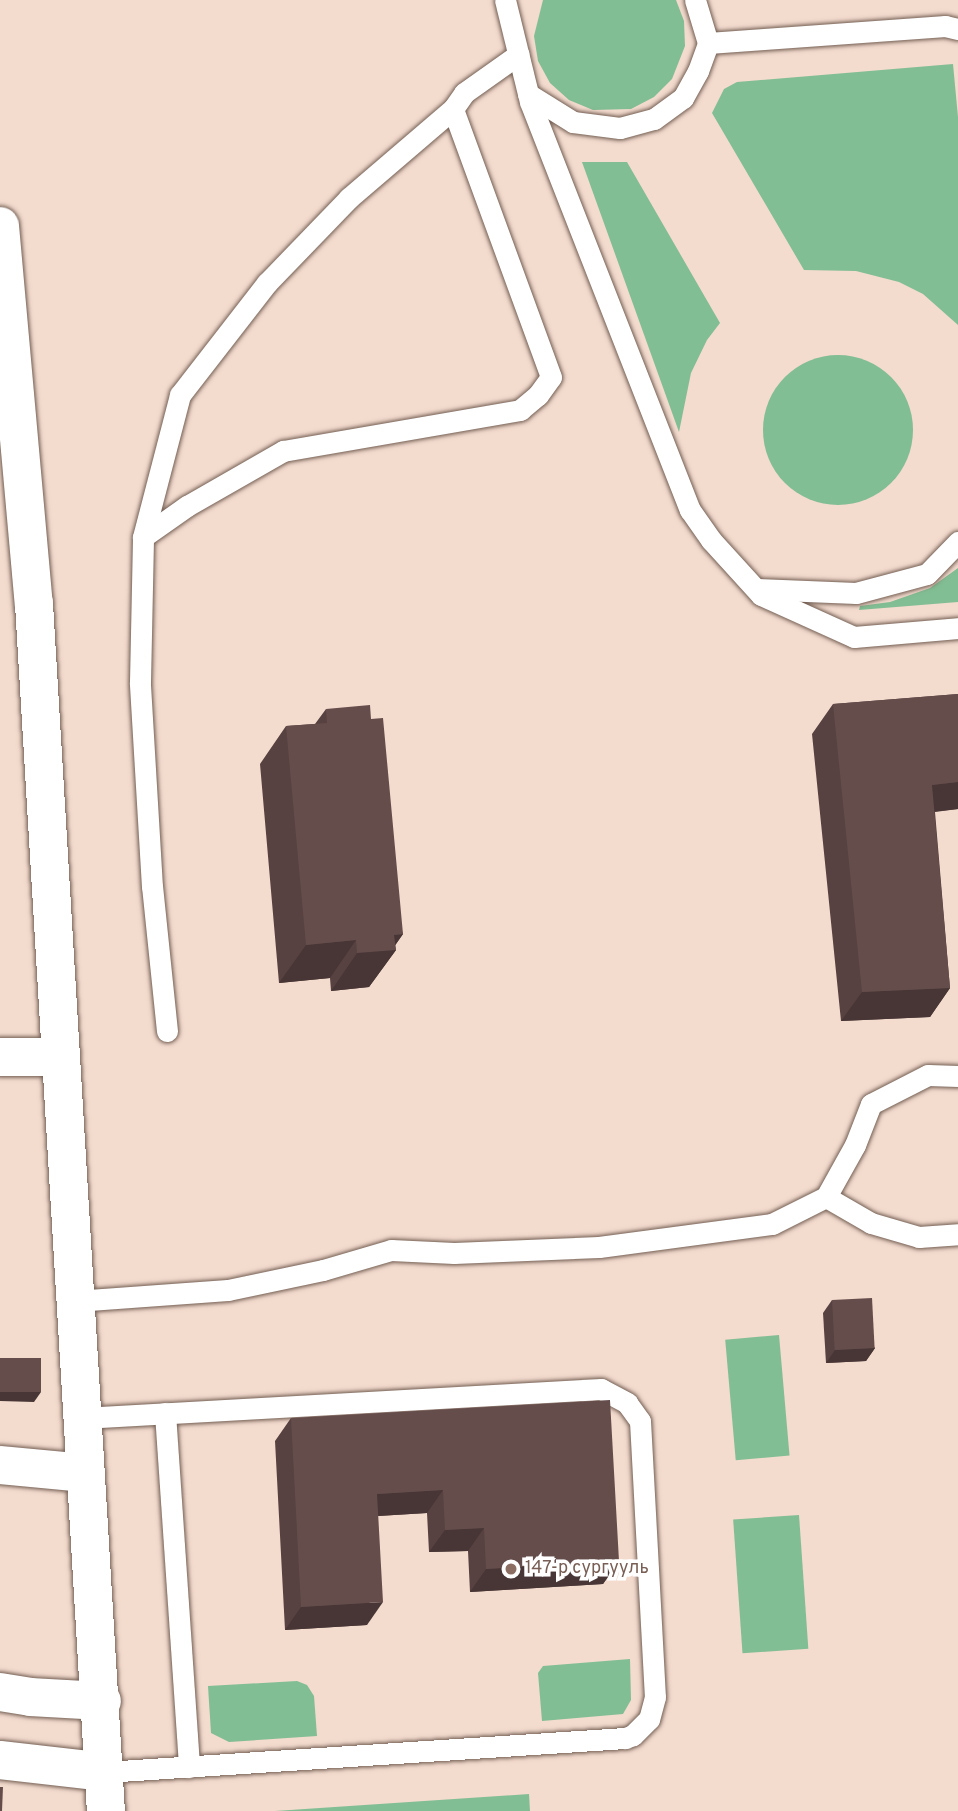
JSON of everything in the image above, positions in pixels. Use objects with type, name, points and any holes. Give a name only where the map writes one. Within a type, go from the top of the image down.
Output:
[{"type":"street","points":[[0,226],[17,603],[60,1057],[85,1473],[102,1701],[106,1811]]},
{"type":"street","points":[[0,1057],[60,1057]]},
{"type":"street","points":[[0,1465],[85,1473]]},
{"type":"street","points":[[0,1692],[30,1697],[102,1701]]},
{"type":"street","points":[[0,1760],[105,1772]]},
{"type":"lane","points":[[505,0],[528,94],[690,510],[711,540],[761,595],[854,637],[958,628]]},
{"type":"lane","points":[[528,94],[573,122],[620,128],[654,119],[683,98],[698,71],[708,43],[695,0]]},
{"type":"lane","points":[[708,43],[945,26],[958,29]]},
{"type":"lane","points":[[167,1031],[152,887],[140,682],[143,537],[180,395],[267,283],[349,198],[453,109],[464,93],[519,54]]},
{"type":"lane","points":[[143,537],[187,506],[283,451],[520,410],[538,395],[551,377],[453,109]]},
{"type":"lane","points":[[755,589],[856,593],[927,574],[958,542]]},
{"type":"lane","points":[[75,1301],[228,1290],[323,1270],[390,1250],[454,1253],[600,1247],[772,1224],[825,1196],[855,1144],[871,1104],[928,1075],[958,1076]]},
{"type":"lane","points":[[825,1196],[871,1223],[919,1237],[958,1234]]},
{"type":"lane","points":[[82,1418],[601,1389],[627,1403],[640,1421],[655,1697],[651,1714],[637,1733],[625,1738],[105,1772]]},
{"type":"lane","points":[[165,1413],[188,1767]]},
{"type":"green space","points":[[543,0],[676,0],[684,21],[685,46],[672,79],[654,97],[631,109],[593,110],[569,100],[550,83],[538,61],[534,36]]},
{"type":"green space","points":[[953,64],[958,117],[958,325],[923,294],[899,282],[856,271],[804,270],[712,113],[724,89],[737,82]]},
{"type":"green space","points":[[582,162],[627,162],[720,323],[707,340],[691,373],[679,432]]},
{"type":"green space","points":[[838,355],[867,361],[891,377],[907,401],[913,430],[907,459],[891,483],[867,499],[838,505],[809,499],[785,483],[769,459],[763,430],[769,401],[785,377],[809,361]]},
{"type":"green space","points":[[958,568],[958,602],[859,610],[860,606],[890,602],[930,588]]},
{"type":"green space","points":[[779,1335],[790,1456],[736,1460],[725,1340]]},
{"type":"green space","points":[[799,1515],[808,1649],[743,1653],[733,1520]]},
{"type":"green space","points":[[630,1659],[631,1700],[623,1714],[542,1721],[538,1673],[543,1666]]},
{"type":"green space","points":[[297,1681],[307,1685],[314,1696],[317,1736],[229,1742],[211,1733],[208,1686]]},
{"type":"green space","points":[[529,1794],[530,1811],[275,1811]]},
{"type":"building","points":[[958,694],[958,782],[932,785],[950,988],[862,992],[833,704]]},
{"type":"building","points":[[370,705],[371,719],[383,718],[403,934],[394,935],[396,950],[357,953],[356,940],[306,945],[286,726],[327,723],[326,709]]},
{"type":"building","points":[[872,1298],[875,1348],[835,1350],[832,1300]]},
{"type":"building","points":[[0,1358],[41,1358],[41,1392],[0,1392]]},
{"type":"building","points":[[610,1400],[619,1561],[486,1569],[484,1528],[445,1530],[443,1490],[377,1494],[383,1602],[301,1607],[291,1418]]},
{"type":"building","points":[[0,1787],[3,1787],[2,1811],[0,1811]]},
{"type":"place","name":"147-р сургууль","points":[[511,1569]]}]
